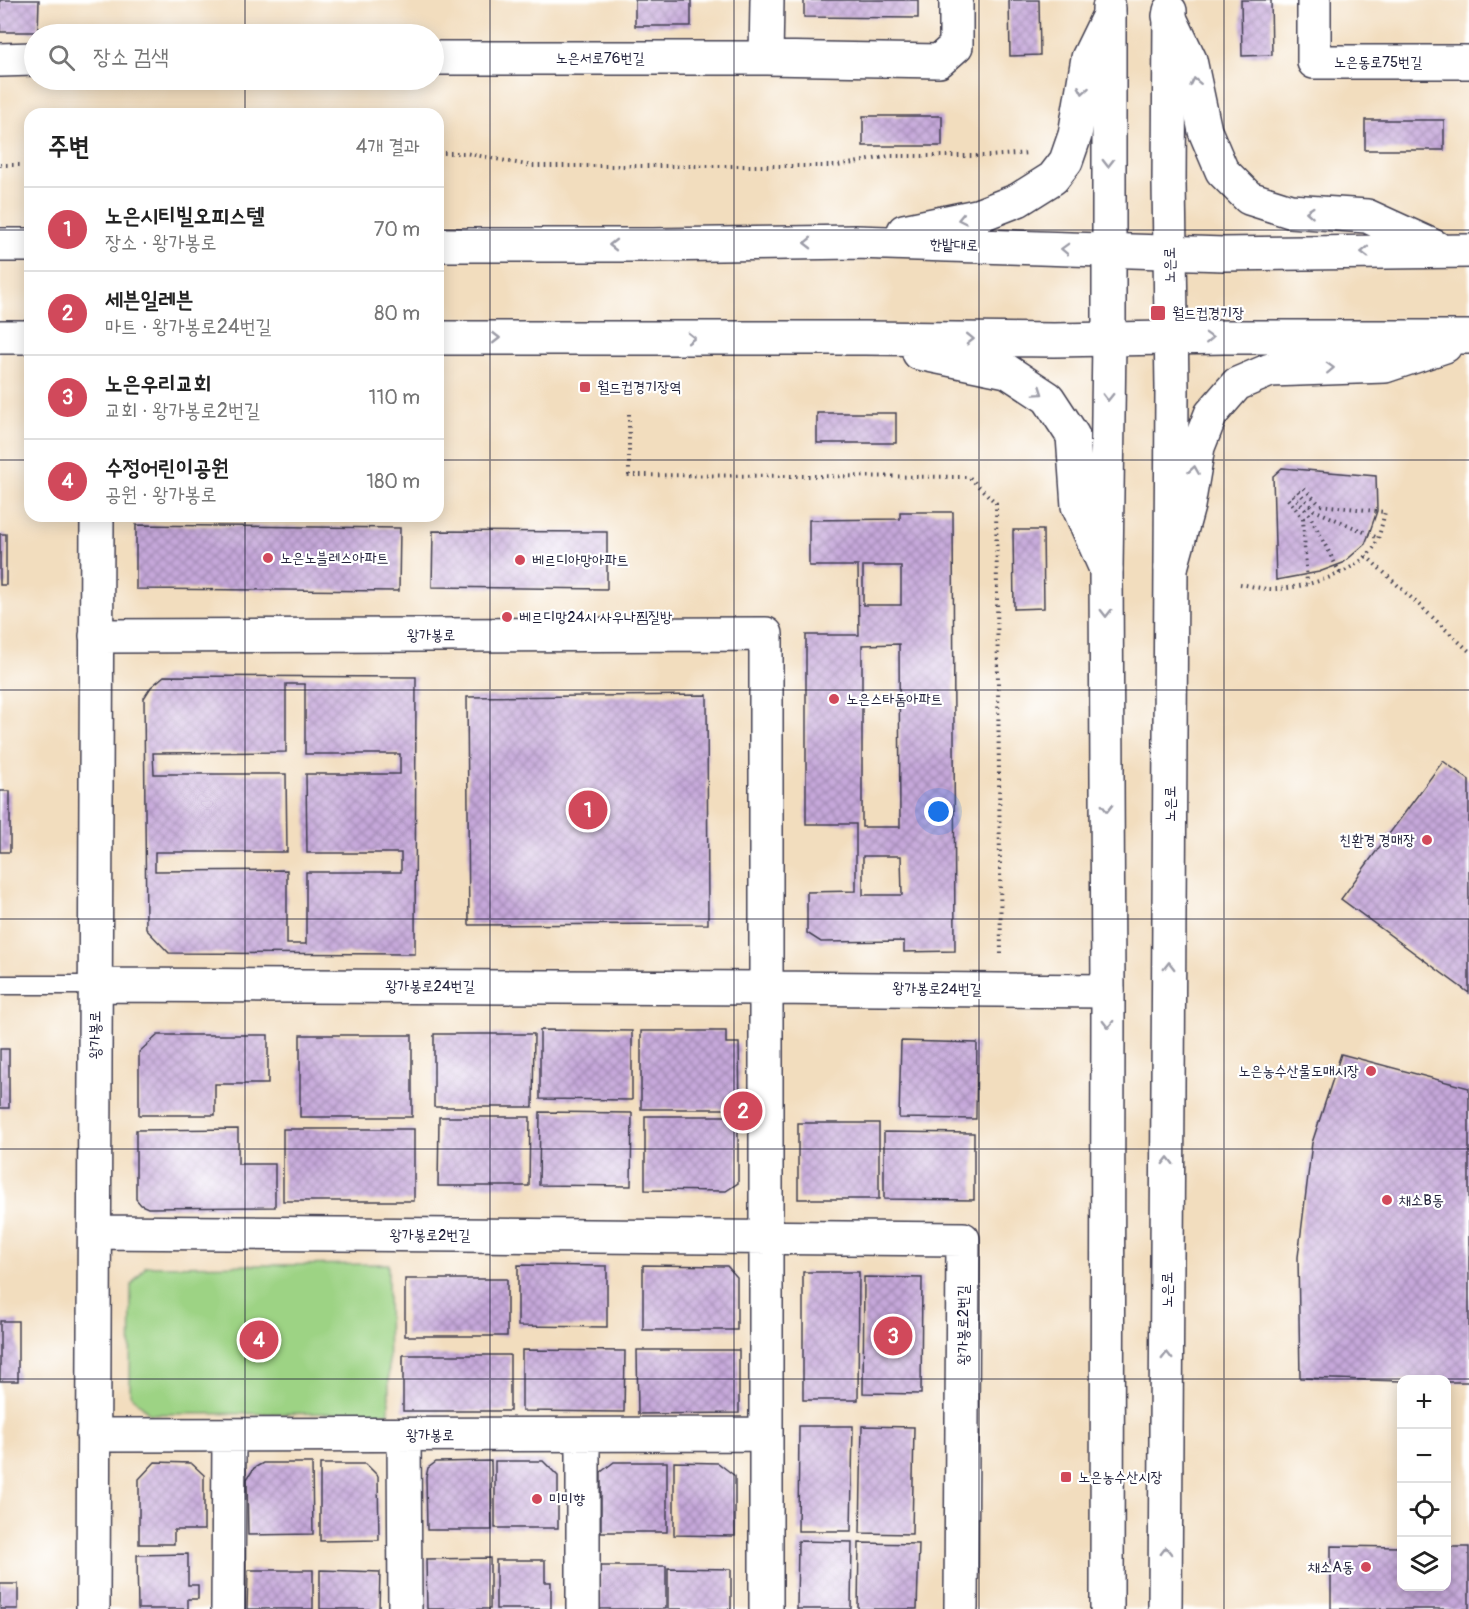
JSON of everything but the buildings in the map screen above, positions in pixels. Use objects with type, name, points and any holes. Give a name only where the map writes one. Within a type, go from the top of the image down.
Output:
[{"type":"street","points":[[766,58],[767,0]]},
{"type":"street","name":"노은서로76번길","points":[[444,58],[766,58],[939,61],[956,46],[956,0]]},
{"type":"street","name":"노은동로75번길","points":[[1314,0],[1314,62],[1469,62]]},
{"type":"street","points":[[856,242],[977,216],[1018,200],[1053,178],[1066,161],[1075,135],[1088,58],[1109,8]]},
{"type":"street","points":[[1107,1609],[1106,569],[1109,8]]},
{"type":"street","points":[[1170,8],[1190,60],[1205,131],[1222,171],[1249,198],[1290,211],[1367,216],[1457,251]]},
{"type":"street","name":"노은로","points":[[1166,1609],[1171,568],[1170,8]]},
{"type":"street","points":[[0,60],[24,59]]},
{"type":"street","name":"한밭대로","points":[[444,245],[856,242],[1224,254],[1457,251]]},
{"type":"street","points":[[0,245],[24,245]]},
{"type":"street","points":[[0,337],[24,338]]},
{"type":"street","points":[[444,338],[1054,340],[1225,337],[1469,338]]},
{"type":"street","points":[[865,338],[929,356],[1007,371],[1048,398],[1073,436],[1078,506],[1106,569]]},
{"type":"street","points":[[1171,568],[1188,506],[1198,447],[1211,414],[1237,384],[1270,370],[1385,366],[1469,338]]},
{"type":"street","name":"왕가봉로","points":[[93,1609],[97,522]]},
{"type":"street","name":"왕가봉로","points":[[96,636],[766,633],[766,988]]},
{"type":"street","name":"왕가봉로24번길","points":[[95,985],[1108,991]]},
{"type":"street","points":[[766,988],[766,1609]]},
{"type":"street","name":"왕가봉로2번길","points":[[94,1232],[963,1239],[961,1609]]},
{"type":"street","name":"왕가봉로","points":[[93,1435],[766,1434]]},
{"type":"street","points":[[228,1609],[229,1435]]},
{"type":"street","points":[[404,1435],[405,1609]]},
{"type":"street","points":[[583,1435],[583,1609]]},
{"type":"lane","points":[[0,985],[95,985]]},
{"type":"path","points":[[444,153],[465,153],[532,166],[838,166],[890,156],[989,156],[1032,152]]},
{"type":"path","points":[[0,165],[24,165]]},
{"type":"path","points":[[629,414],[629,474],[969,477],[996,503],[1001,962]]},
{"type":"path","points":[[1240,584],[1276,589],[1307,584],[1354,566],[1374,547],[1385,512],[1320,505],[1303,487]]},
{"type":"path","points":[[1298,491],[1314,510],[1378,538]]},
{"type":"path","points":[[1293,495],[1309,514],[1340,573]]},
{"type":"path","points":[[1288,499],[1303,518],[1307,584]]},
{"type":"path","points":[[1366,556],[1469,651]]},
{"type":"green space","points":[[388,1264],[389,1413],[150,1414],[130,1394],[131,1286],[146,1266]]},
{"type":"place","name":"월드컵경기장","points":[[1158,313]]},
{"type":"place","name":"월드컵경기장역","points":[[585,387]]},
{"type":"place","name":"노은노블레스아파트","points":[[268,558]]},
{"type":"place","name":"베르디아망아파트","points":[[520,560]]},
{"type":"place","name":"베르디망24시 사우나찜질방","points":[[507,617]]},
{"type":"place","name":"노은스타돔아파트","points":[[834,699]]},
{"type":"place","name":"노은시티빌오피스텔","points":[[588,810]]},
{"type":"place","name":"친환경 경매장","points":[[1427,840]]},
{"type":"place","name":"노은농수산물도매시장","points":[[1371,1071]]},
{"type":"place","name":"세븐일레븐","points":[[743,1111]]},
{"type":"place","name":"채소B동","points":[[1387,1200]]},
{"type":"place","name":"노은우리교회","points":[[893,1336]]},
{"type":"place","name":"수정어린이공원","points":[[259,1340]]},
{"type":"place","name":"노은농수산시장","points":[[1066,1477]]},
{"type":"place","name":"미미향","points":[[537,1499]]},
{"type":"place","name":"채소A동","points":[[1366,1567]]}]
